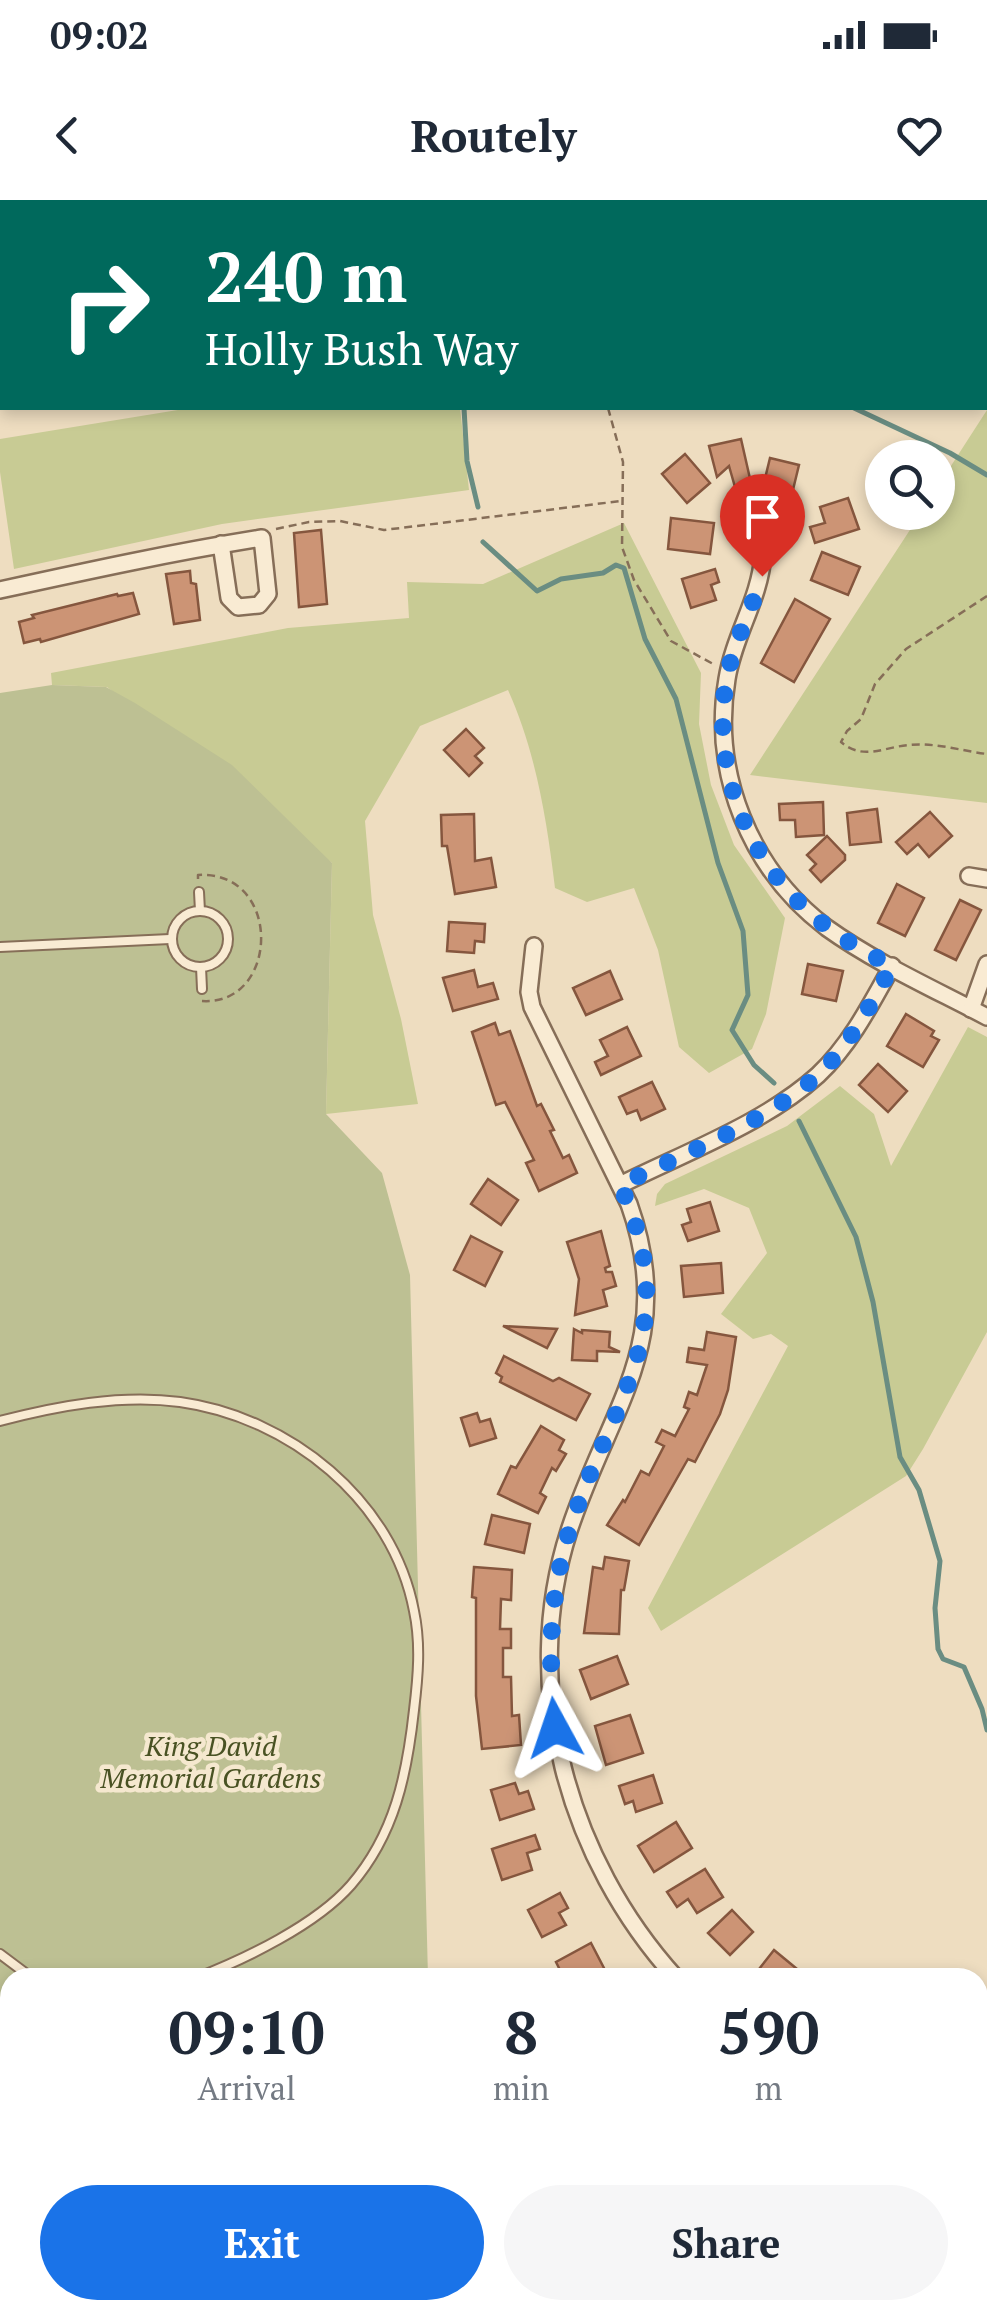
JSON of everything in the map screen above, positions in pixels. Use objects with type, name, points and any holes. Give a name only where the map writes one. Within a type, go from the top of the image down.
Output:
[{"type":"street","points":[[0,590],[220,544],[262,538],[268,594],[258,604],[238,607],[229,598],[220,544]]},
{"type":"street","points":[[763,555],[756,595],[730,664],[724,744],[728,774],[746,828],[771,870],[801,905],[828,928],[987,1018]]},
{"type":"street","points":[[969,876],[987,879]]},
{"type":"street","points":[[534,946],[529,992],[532,1007],[620,1185],[638,1230],[645,1262],[646,1319],[632,1380],[576,1512],[560,1564],[549,1648],[550,1684],[564,1771],[593,1854],[634,1926],[668,1968]]},
{"type":"street","points":[[971,1008],[987,964]]},
{"type":"street","points":[[620,1185],[793,1095],[817,1075],[852,1034],[892,966]]},
{"type":"lane","points":[[199,892],[200,911]]},
{"type":"lane","points":[[200,911],[218,916],[228,938],[220,960],[211,966],[201,967],[179,956],[170,939],[174,926],[185,916],[200,911]]},
{"type":"lane","points":[[0,946],[170,939]]},
{"type":"lane","points":[[201,967],[202,990]]},
{"type":"lane","points":[[0,1421],[84,1404],[130,1400],[180,1402],[246,1418],[287,1438],[335,1475],[372,1517],[407,1583],[418,1640],[411,1740],[397,1806],[378,1849],[349,1887],[330,1904],[217,1968]]},
{"type":"path","points":[[609,410],[623,462],[622,547],[641,594],[671,641],[714,664],[730,664]]},
{"type":"path","points":[[262,538],[279,527],[309,522],[340,522],[384,530],[621,501]]},
{"type":"path","points":[[987,596],[906,648],[876,684],[862,718],[841,742],[849,749],[874,753],[910,744],[987,754]]},
{"type":"path","points":[[199,892],[198,875],[217,877],[236,886],[252,902],[262,936],[256,965],[244,983],[214,1001],[202,1001],[202,990]]},
{"type":"green space","points":[[178,410],[460,410],[469,490],[222,524],[14,569],[0,472],[0,439]]},
{"type":"green space","points":[[987,410],[987,803],[750,775],[910,530],[955,530],[955,460]]},
{"type":"green space","points":[[624,523],[701,673],[699,724],[711,785],[734,845],[785,918],[766,1014],[752,1049],[709,1073],[679,1047],[658,950],[634,888],[587,902],[555,888],[539,787],[508,690],[420,726],[365,821],[373,915],[401,1019],[418,1104],[326,1114],[332,863],[107,687],[52,685],[51,673],[288,628],[409,618],[407,582],[483,584]]},
{"type":"green space","name":"King David Memorial Gardens","points":[[52,685],[106,687],[232,765],[332,863],[326,1114],[382,1173],[410,1275],[428,1968],[0,1968],[0,693]]},
{"type":"green space","points":[[968,1027],[987,1037],[987,1332],[906,1476],[661,1631],[648,1608],[788,1346],[771,1334],[753,1339],[721,1314],[767,1253],[749,1208],[704,1189],[655,1206],[657,1194],[665,1184],[787,1126],[840,1086],[874,1114],[891,1166]]},
{"type":"building","points":[[741,439],[751,483],[735,487],[729,466],[717,477],[709,446]]},
{"type":"building","points":[[685,454],[710,483],[687,503],[662,474]]},
{"type":"building","points":[[770,458],[799,465],[790,502],[761,495]]},
{"type":"building","points":[[848,498],[859,529],[815,543],[810,527],[825,523],[820,507]]},
{"type":"building","points":[[671,518],[714,523],[710,554],[668,549]]},
{"type":"building","points":[[321,530],[327,604],[299,607],[294,533]]},
{"type":"building","points":[[822,552],[860,567],[848,595],[811,580]]},
{"type":"building","points":[[715,569],[719,582],[711,585],[716,600],[691,608],[682,579]]},
{"type":"building","points":[[190,571],[191,583],[196,584],[200,620],[174,624],[166,574]]},
{"type":"building","points":[[133,593],[139,614],[41,642],[40,639],[24,643],[19,622],[34,618],[32,615]]},
{"type":"building","points":[[795,599],[830,619],[794,682],[761,663]]},
{"type":"building","points":[[466,729],[484,748],[475,756],[482,763],[469,776],[444,750]]},
{"type":"building","points":[[823,802],[824,835],[796,837],[795,820],[780,820],[779,804]]},
{"type":"building","points":[[877,809],[881,842],[850,845],[847,813]]},
{"type":"building","points":[[930,812],[952,836],[929,857],[918,844],[907,854],[896,842]]},
{"type":"building","points":[[474,814],[475,861],[491,858],[496,887],[455,894],[447,846],[442,846],[441,815]]},
{"type":"building","points":[[827,836],[845,860],[821,882],[810,870],[816,864],[807,855]]},
{"type":"building","points":[[897,884],[924,898],[905,936],[878,923]]},
{"type":"building","points":[[960,900],[981,910],[956,960],[935,950]]},
{"type":"building","points":[[449,922],[485,924],[484,942],[475,941],[474,953],[447,951]]},
{"type":"building","points":[[808,964],[843,971],[836,1001],[802,994]]},
{"type":"building","points":[[474,970],[478,987],[493,983],[498,999],[453,1011],[443,978]]},
{"type":"building","points":[[610,971],[622,999],[586,1015],[573,988]]},
{"type":"building","points":[[906,1014],[934,1031],[931,1036],[939,1040],[923,1067],[887,1046]]},
{"type":"building","points":[[495,1023],[499,1035],[510,1031],[537,1106],[541,1104],[563,1158],[569,1155],[577,1173],[539,1191],[526,1163],[534,1160],[505,1102],[496,1105],[472,1032]]},
{"type":"building","points":[[627,1027],[641,1056],[601,1075],[595,1062],[608,1056],[600,1040]]},
{"type":"building","points":[[878,1064],[907,1091],[888,1112],[859,1085]]},
{"type":"building","points":[[652,1082],[665,1109],[641,1120],[637,1110],[627,1114],[619,1097]]},
{"type":"building","points":[[488,1179],[518,1200],[501,1225],[471,1204]]},
{"type":"building","points":[[710,1202],[719,1231],[688,1241],[682,1225],[691,1222],[687,1209]]},
{"type":"building","points":[[601,1231],[610,1266],[605,1268],[606,1272],[612,1272],[616,1286],[603,1290],[607,1306],[575,1315],[579,1279],[567,1242]]},
{"type":"building","points":[[471,1236],[502,1252],[485,1286],[454,1270]]},
{"type":"building","points":[[721,1263],[723,1293],[684,1297],[681,1266]]},
{"type":"building","points":[[503,1326],[557,1329],[547,1348]]},
{"type":"building","points":[[574,1329],[582,1333],[610,1332],[609,1347],[620,1352],[597,1351],[597,1361],[572,1360]]},
{"type":"building","points":[[707,1332],[736,1337],[728,1390],[695,1462],[688,1459],[639,1545],[607,1525],[641,1471],[649,1475],[664,1446],[656,1442],[662,1430],[675,1436],[689,1409],[684,1407],[689,1392],[697,1395],[707,1365],[687,1362],[689,1348],[704,1350]]},
{"type":"building","points":[[504,1356],[553,1381],[559,1378],[590,1394],[576,1420],[500,1382],[502,1377],[496,1373]]},
{"type":"building","points":[[477,1413],[480,1422],[490,1419],[496,1438],[470,1446],[461,1418]]},
{"type":"building","points":[[541,1426],[564,1440],[559,1450],[566,1454],[556,1471],[552,1468],[540,1493],[546,1497],[538,1513],[498,1494],[511,1466],[516,1468]]},
{"type":"building","points":[[492,1515],[530,1524],[524,1553],[485,1544]]},
{"type":"building","points":[[605,1557],[629,1561],[621,1590],[619,1634],[584,1633],[593,1567],[603,1569]]},
{"type":"building","points":[[474,1567],[512,1570],[511,1600],[501,1599],[500,1629],[511,1629],[511,1648],[503,1648],[503,1677],[511,1677],[512,1716],[519,1715],[521,1745],[482,1749],[476,1696]]},
{"type":"building","points":[[617,1656],[628,1684],[591,1699],[580,1670]]},
{"type":"building","points":[[630,1715],[643,1753],[606,1765],[595,1726]]},
{"type":"building","points":[[653,1775],[662,1803],[636,1812],[633,1801],[625,1804],[619,1786]]},
{"type":"building","points":[[515,1783],[519,1794],[528,1791],[534,1809],[500,1820],[491,1790]]},
{"type":"building","points":[[676,1822],[692,1848],[654,1872],[638,1846]]},
{"type":"building","points":[[535,1835],[540,1849],[527,1853],[532,1870],[502,1880],[492,1849]]},
{"type":"building","points":[[705,1869],[723,1897],[697,1913],[688,1899],[677,1907],[667,1892]]},
{"type":"building","points":[[560,1893],[568,1908],[559,1913],[566,1925],[542,1937],[528,1910]]},
{"type":"building","points":[[732,1910],[753,1932],[730,1955],[708,1933]]},
{"type":"building","points":[[591,1943],[604,1968],[559,1968],[556,1962]]},
{"type":"building","points":[[774,1950],[796,1968],[760,1968]]},
{"type":"waterway","points":[[464,410],[467,461],[478,507]]},
{"type":"waterway","points":[[858,410],[987,475]]},
{"type":"waterway","points":[[483,542],[537,591],[561,579],[603,573],[616,565],[624,568],[645,639],[676,699],[718,863],[743,931],[748,995],[732,1030],[754,1065],[774,1083]]},
{"type":"waterway","points":[[799,1121],[856,1237],[873,1302],[900,1457],[919,1490],[940,1561],[935,1608],[938,1649],[943,1659],[964,1667],[987,1730]]},
{"type":"route","points":[[555,1728],[549,1648],[560,1564],[576,1512],[632,1380],[646,1319],[645,1262],[638,1230],[620,1185],[793,1095],[831,1061],[852,1034],[892,966],[828,928],[801,905],[762,856],[737,805],[724,744],[726,682],[732,653],[762,576]]}]
